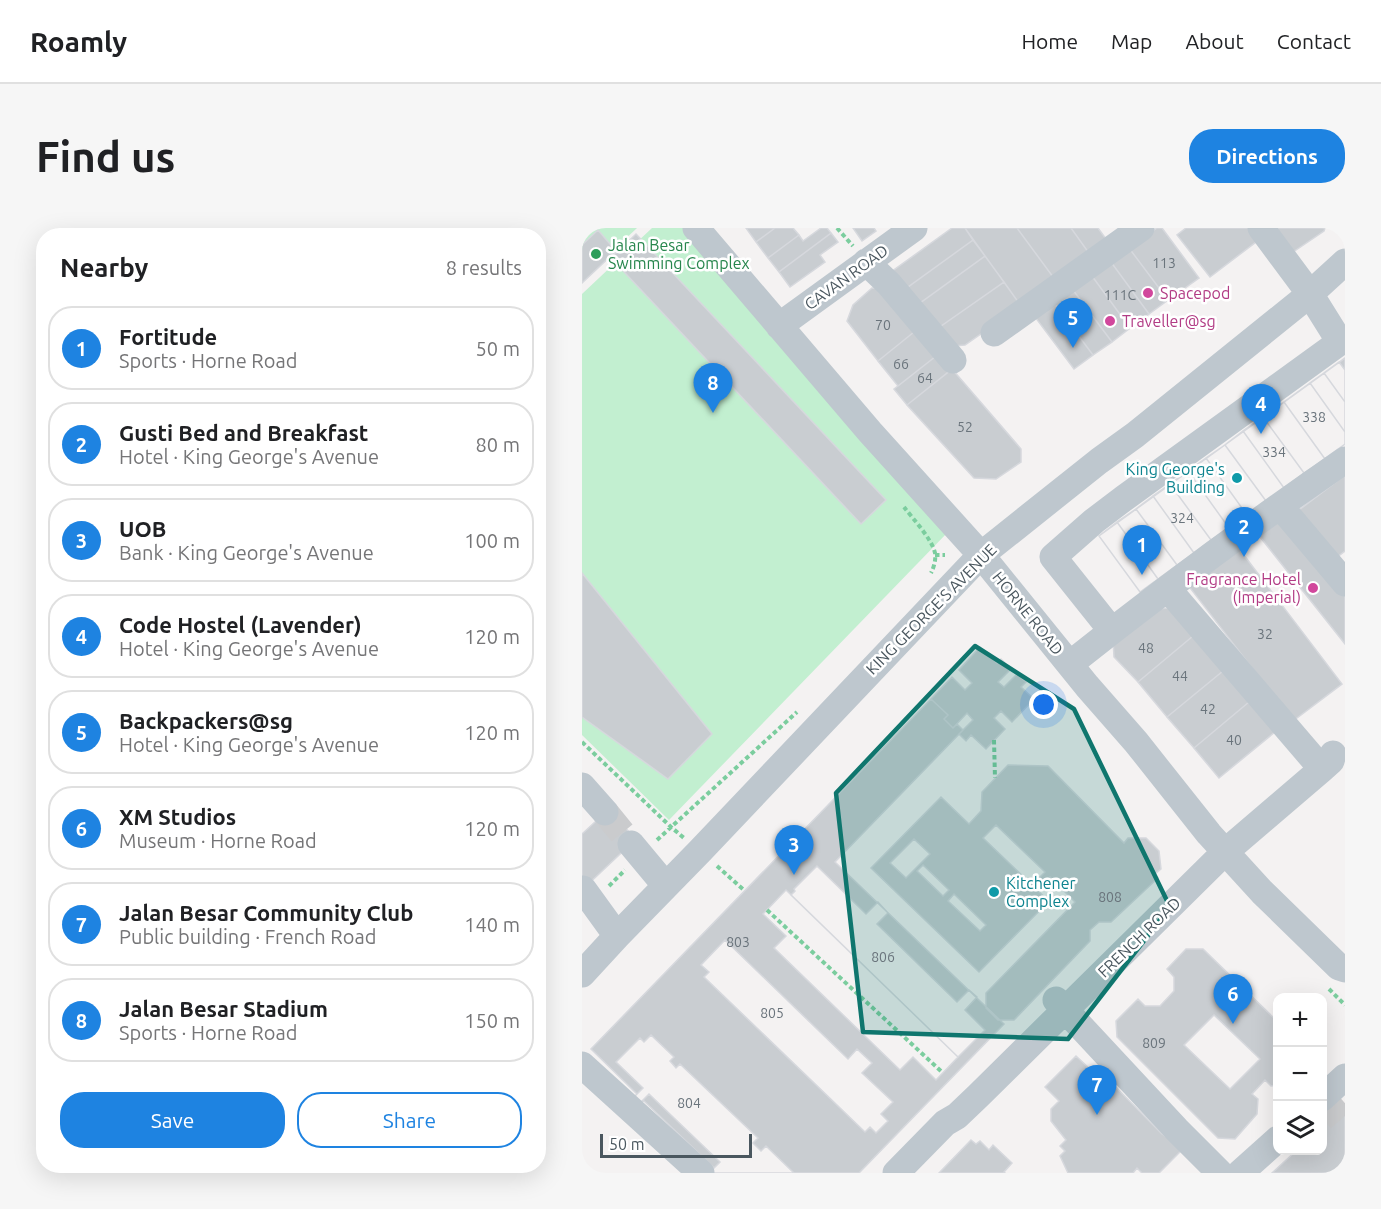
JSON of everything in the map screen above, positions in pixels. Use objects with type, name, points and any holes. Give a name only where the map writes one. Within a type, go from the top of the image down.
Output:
[{"type":"street","name":"HORNE ROAD","points":[[696,228],[870,432],[981,555],[1220,846],[1343,975]]},
{"type":"street","name":"CAVAN ROAD","points":[[779,326],[914,228]]},
{"type":"street","points":[[994,333],[1141,228]]},
{"type":"street","points":[[1112,631],[1053,556],[1094,521],[1340,342],[1310,294],[1261,228]]},
{"type":"street","points":[[866,262],[889,284],[953,360]]},
{"type":"street","name":"KING GEORGE'S AVENUE","points":[[582,974],[981,555],[1135,435],[1310,294],[1345,262]]},
{"type":"street","points":[[1070,664],[1168,589],[1345,460]]},
{"type":"street","points":[[1066,488],[1094,521]]},
{"type":"street","points":[[1280,506],[1345,583]]},
{"type":"street","points":[[1168,589],[1329,757]]},
{"type":"street","name":"FRENCH ROAD","points":[[896,1173],[945,1123],[957,1116],[1061,1004],[1220,846],[1250,811],[1329,757]]},
{"type":"street","name":"FRENCH ROAD","points":[[1220,846],[1329,757]]},
{"type":"street","points":[[636,850],[666,886]]},
{"type":"street","points":[[588,895],[617,936]]},
{"type":"street","points":[[1061,1004],[1176,1130],[1220,1173]]},
{"type":"street","points":[[582,1065],[700,1173]]},
{"type":"street","points":[[1327,1094],[1345,1077]]},
{"type":"street","points":[[1239,1173],[1273,1143]]},
{"type":"path","points":[[928,580],[934,567],[935,555],[945,555]]},
{"type":"path","points":[[588,895],[636,850],[671,826],[804,706]]},
{"type":"path","points":[[994,740],[995,778]]},
{"type":"path","points":[[582,742],[671,826],[745,891]]},
{"type":"path","points":[[767,910],[943,1073]]},
{"type":"highlighted area","points":[[975,646],[1074,709],[1170,907],[1068,1039],[863,1032],[836,793]]},
{"type":"green space","name":"Jalan Besar Swimming Complex","points":[[582,228],[637,228],[582,280]]},
{"type":"green space","points":[[652,228],[684,228],[948,532],[669,820],[582,735],[582,294]]},
{"type":"building","points":[[746,228],[775,228],[756,242]]},
{"type":"building","points":[[775,228],[793,228],[799,235],[768,258],[756,242]]},
{"type":"building","points":[[821,228],[827,228],[831,233],[779,272],[768,258],[799,235],[803,241]]},
{"type":"building","points":[[853,228],[874,228],[876,231],[862,241]]},
{"type":"building","points":[[952,228],[965,228],[973,240],[904,290],[891,272]]},
{"type":"building","points":[[965,228],[1017,228],[1056,281],[1021,306]]},
{"type":"building","points":[[1017,228],[1071,228],[1091,256],[1056,281]]},
{"type":"building","points":[[1071,228],[1098,228],[1109,243],[1091,256]]},
{"type":"building","points":[[1157,228],[1162,228],[1199,278],[1168,300],[1129,248]]},
{"type":"building","points":[[1186,228],[1252,228],[1260,239],[1210,277],[1177,235]]},
{"type":"building","points":[[1276,228],[1325,228],[1293,252]]},
{"type":"building","points":[[598,230],[616,251],[582,283],[582,245]]},
{"type":"building","points":[[831,233],[838,242],[820,255],[825,262],[790,287],[779,272]]},
{"type":"building","points":[[636,234],[886,500],[861,524],[611,258]]},
{"type":"building","points":[[973,240],[985,256],[916,306],[904,290]]},
{"type":"building","points":[[1129,248],[1168,300],[1149,314],[1111,262]]},
{"type":"building","points":[[985,256],[1004,282],[934,331],[916,306]]},
{"type":"building","points":[[1111,262],[1149,314],[1130,328],[1092,276]]},
{"type":"building","points":[[1092,276],[1130,328],[1112,342],[1073,290]]},
{"type":"building","points":[[1004,282],[1021,306],[965,345],[953,346],[934,331]]},
{"type":"building","points":[[872,288],[888,289],[919,328],[878,361],[847,321],[853,305]]},
{"type":"building","points":[[1073,290],[1112,342],[1093,355],[1054,303]]},
{"type":"building","points":[[1054,303],[1093,355],[1074,369],[1035,317]]},
{"type":"building","points":[[919,328],[940,353],[898,386],[878,361]]},
{"type":"building","points":[[940,353],[952,369],[907,405],[894,389]]},
{"type":"building","name":"King George's Building","points":[[1345,358],[1345,444],[1140,592],[1099,536]]},
{"type":"building","points":[[1339,362],[1345,370],[1345,402],[1324,373]]},
{"type":"building","points":[[952,369],[1021,449],[1021,462],[996,479],[974,478],[907,405]]},
{"type":"building","points":[[1324,373],[1345,402],[1345,432],[1310,383]]},
{"type":"building","points":[[1310,383],[1345,432],[1345,444],[1325,459],[1284,402]]},
{"type":"building","points":[[1284,402],[1325,459],[1304,473],[1263,417]]},
{"type":"building","points":[[1263,417],[1304,473],[1284,488],[1243,431]]},
{"type":"building","points":[[1243,431],[1284,488],[1266,501],[1225,445]]},
{"type":"building","points":[[1225,445],[1266,501],[1247,515],[1206,458]]},
{"type":"building","points":[[1206,458],[1247,515],[1229,528],[1188,471]]},
{"type":"building","points":[[1188,471],[1229,528],[1211,540],[1170,484]]},
{"type":"building","points":[[1345,475],[1345,551],[1336,558],[1299,510]]},
{"type":"building","points":[[1170,484],[1211,540],[1194,553],[1153,496]]},
{"type":"building","points":[[1153,496],[1194,553],[1177,565],[1136,509]]},
{"type":"building","points":[[1136,509],[1177,565],[1158,579],[1117,522]]},
{"type":"building","points":[[1283,517],[1345,596],[1345,644],[1253,528]]},
{"type":"building","points":[[1117,522],[1158,579],[1140,592],[1099,536]]},
{"type":"building","points":[[1237,546],[1342,684],[1293,721],[1187,584]]},
{"type":"building","points":[[582,573],[712,734],[668,779],[582,717]]},
{"type":"building","points":[[1170,608],[1193,636],[1138,682],[1114,657],[1113,639],[1153,609]]},
{"type":"building","points":[[1193,636],[1223,671],[1167,717],[1138,682]]},
{"type":"building","points":[[980,647],[997,663],[1001,659],[1011,669],[998,682],[1004,687],[1017,674],[1026,682],[1021,687],[1034,699],[1012,722],[1001,711],[994,718],[1005,729],[986,749],[971,735],[966,741],[959,734],[973,720],[967,713],[953,728],[944,719],[948,715],[931,699],[952,677],[965,690],[972,683],[959,670]]},
{"type":"building","points":[[1223,671],[1249,702],[1194,748],[1167,717]]},
{"type":"building","points":[[931,699],[948,715],[944,719],[953,728],[957,724],[963,730],[835,862],[1004,1024],[859,1173],[709,1173],[714,1168],[643,1100],[638,1105],[632,1099],[637,1094],[591,1049]],"holes":[[[786,890],[958,1057],[936,1080],[913,1057],[900,1070],[774,948],[786,936],[763,914]]]},
{"type":"building","points":[[1249,702],[1275,732],[1219,778],[1194,748]]},
{"type":"building","name":"Kitchener Complex","points":[[1008,765],[1048,766],[1124,843],[1128,838],[1146,838],[1159,851],[1161,869],[1155,874],[1158,878],[1111,922],[1099,922],[1090,930],[1090,941],[1014,1020],[998,1020],[986,1008],[986,993],[1075,902],[1050,877],[1037,890],[1049,901],[979,972],[871,868],[941,797],[969,824],[981,811],[982,792]],"holes":[[[996,825],[1045,872],[1032,885],[983,838]],[[914,839],[930,854],[906,878],[890,863]],[[923,865],[949,890],[943,896],[917,871]],[[954,894],[986,925],[980,931],[948,901]]]},
{"type":"building","points":[[608,810],[636,839],[582,890],[582,834]]},
{"type":"building","points":[[817,866],[866,914],[878,902],[888,913],[877,924],[957,1002],[969,990],[977,997],[965,1010],[985,1030],[958,1057],[791,895]]},
{"type":"building","points":[[725,940],[848,1059],[857,1049],[872,1063],[862,1073],[893,1102],[881,1114],[888,1121],[876,1133],[870,1127],[865,1132],[704,977],[709,972],[701,965]]},
{"type":"building","points":[[1186,949],[1203,949],[1273,1017],[1273,1086],[1265,1080],[1252,1094],[1258,1099],[1257,1114],[1235,1139],[1218,1138],[1117,1037],[1116,1021],[1138,999],[1145,1006],[1160,1006],[1174,991],[1174,977],[1167,969]],"holes":[[[1214,1015],[1260,1059],[1230,1089],[1184,1045]]]},
{"type":"building","points":[[651,1035],[674,1057],[670,1061],[676,1068],[680,1064],[758,1138],[753,1143],[761,1151],[766,1146],[794,1173],[709,1173],[720,1162],[649,1094],[638,1105],[632,1099],[643,1088],[616,1062],[640,1038],[644,1042]]},
{"type":"building","points":[[1076,1056],[1090,1069],[1097,1068],[1162,1134],[1184,1148],[1159,1173],[1142,1173],[1137,1168],[1133,1173],[1068,1173],[1060,1156],[1065,1151],[1060,1146],[1066,1140],[1051,1121],[1051,1109],[1059,1101],[1045,1087]]},
{"type":"building","points":[[1345,1106],[1345,1173],[1272,1173],[1292,1155],[1327,1155],[1327,1122]]},
{"type":"building","points":[[971,1140],[976,1144],[980,1141],[989,1150],[993,1145],[1012,1163],[1005,1173],[939,1173]]},
{"type":"tunnel","points":[[605,812],[631,844]]},
{"type":"tunnel","points":[[1327,1114],[1345,1098]]},
{"type":"place","name":"Jalan Besar Swimming Complex","points":[[596,254]]},
{"type":"place","name":"Spacepod","points":[[1148,293]]},
{"type":"place","name":"Traveller@sg","points":[[1110,321]]},
{"type":"place","name":"Backpackers@sg","points":[[1073,348]]},
{"type":"place","name":"Jalan Besar Stadium","points":[[713,413]]},
{"type":"place","name":"Code Hostel (Lavender)","points":[[1261,434]]},
{"type":"place","name":"King George's Building","points":[[1237,478]]},
{"type":"place","name":"Gusti Bed and Breakfast","points":[[1244,557]]},
{"type":"place","name":"Fortitude","points":[[1142,575]]},
{"type":"place","name":"Fragrance Hotel (Imperial)","points":[[1313,588]]},
{"type":"place","name":"UOB","points":[[794,875]]},
{"type":"place","name":"Kitchener Complex","points":[[994,892]]},
{"type":"place","name":"XM Studios","points":[[1233,1024]]},
{"type":"place","name":"Jalan Besar Community Club","points":[[1097,1115]]}]
